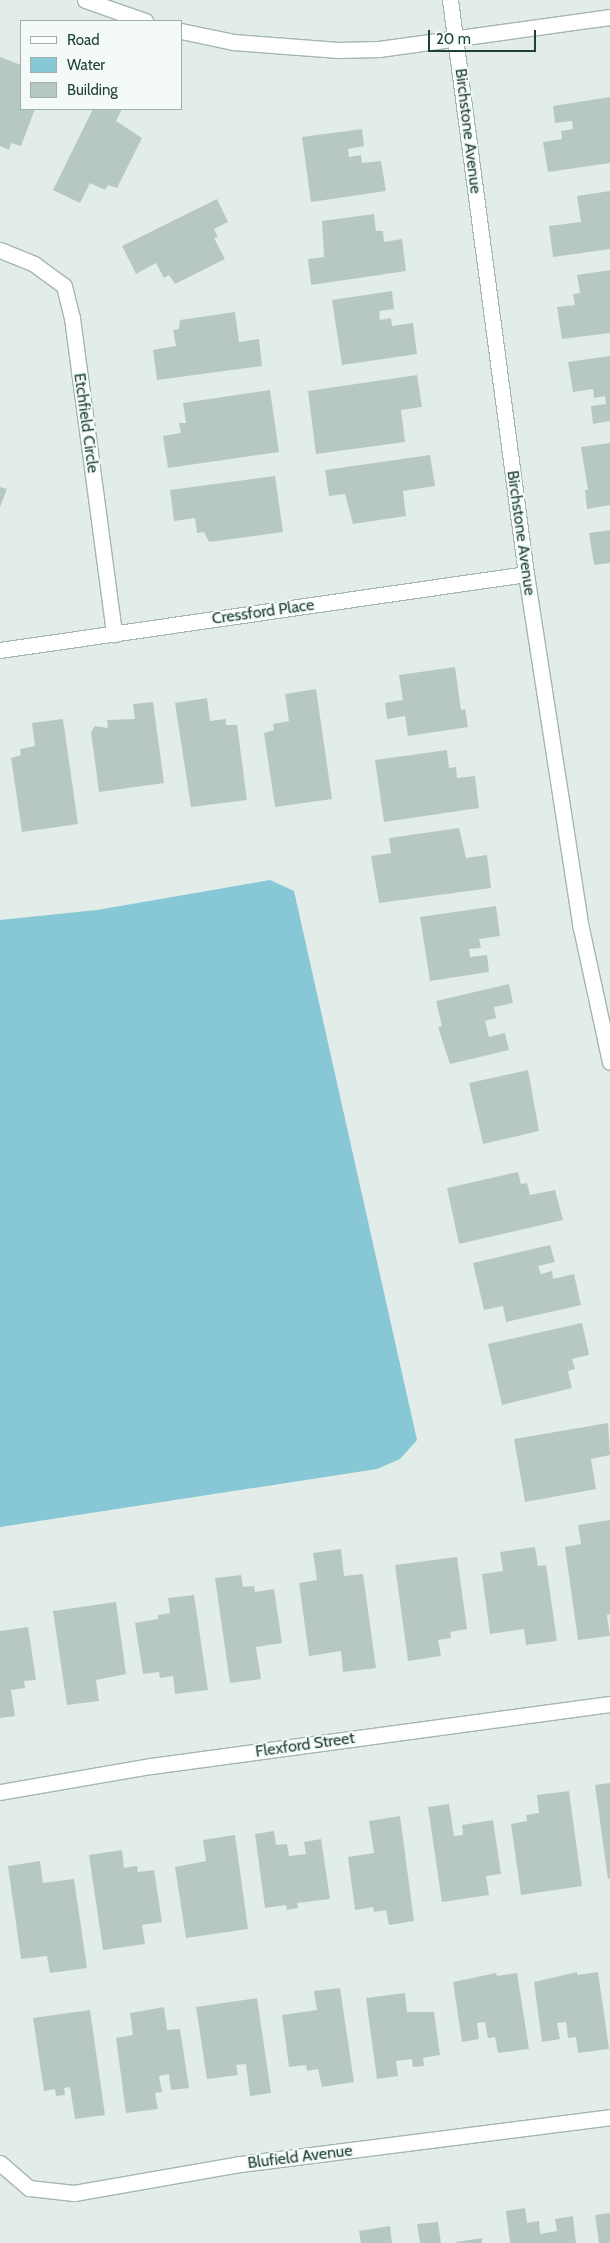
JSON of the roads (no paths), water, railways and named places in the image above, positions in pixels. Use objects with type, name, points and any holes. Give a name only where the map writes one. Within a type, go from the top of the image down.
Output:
[{"type":"street","points":[[85,0],[142,20]]},
{"type":"street","name":"Birchstone Avenue","points":[[450,0],[526,574],[581,928],[610,1062]]},
{"type":"street","points":[[182,31],[233,42],[339,50],[379,49],[610,17]]},
{"type":"street","name":"Etchfield Circle","points":[[0,250],[34,264],[64,286],[72,318],[114,634]]},
{"type":"street","name":"Cressford Place","points":[[0,650],[526,574]]},
{"type":"street","name":"Flexford Street","points":[[0,1792],[151,1766],[610,1704]]},
{"type":"street","name":"Blufield Avenue","points":[[0,2163],[29,2188],[74,2193],[240,2164],[610,2117]]},
{"type":"water","points":[[270,880],[294,891],[417,1440],[400,1459],[377,1469],[0,1527],[0,920],[97,910]]}]
